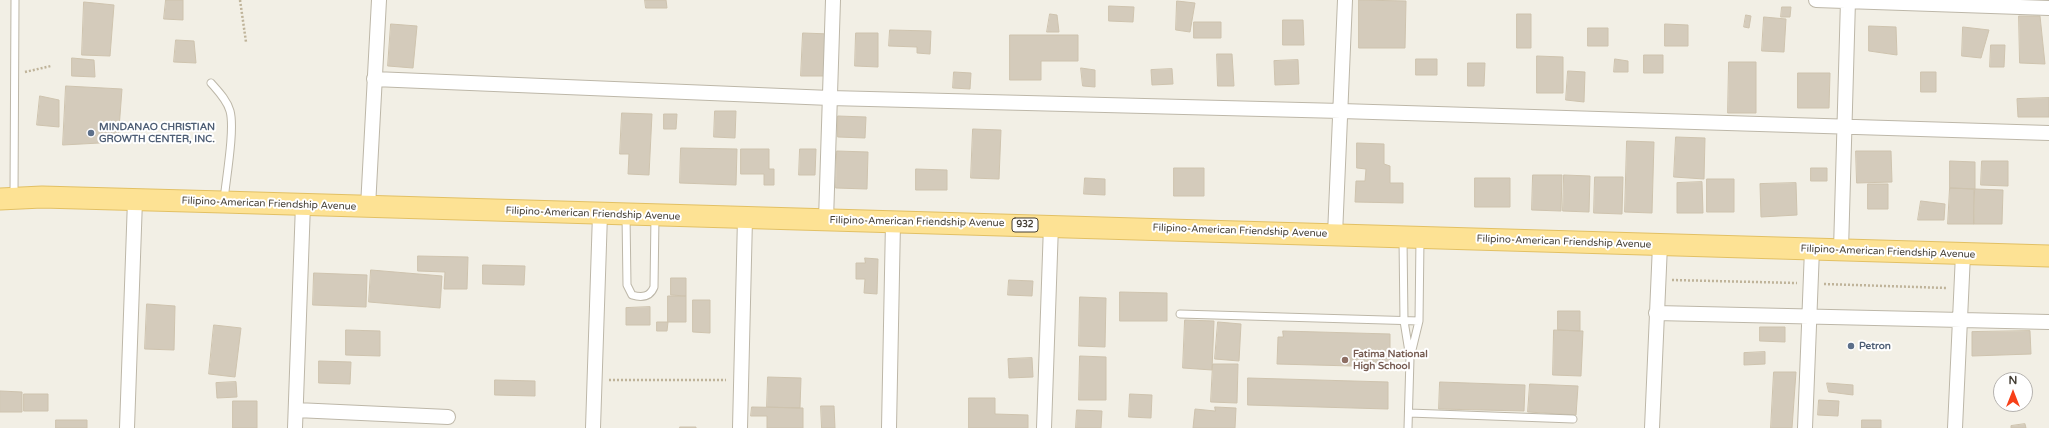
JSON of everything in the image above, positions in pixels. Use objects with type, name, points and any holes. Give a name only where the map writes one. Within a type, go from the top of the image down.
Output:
[{"type":"main road","name":"Filipino-American Friendship Avenue","points":[[7,199],[303,204],[655,216],[1051,225],[2049,256]]},
{"type":"street","points":[[368,207],[378,0]]},
{"type":"street","points":[[826,220],[833,0]]},
{"type":"street","points":[[1336,235],[1345,0]]},
{"type":"street","points":[[1816,0],[2049,8]]},
{"type":"street","points":[[1841,250],[1848,0]]},
{"type":"street","points":[[374,79],[830,98],[1844,125],[2049,133]]},
{"type":"street","points":[[127,428],[135,200]]},
{"type":"street","points":[[295,428],[303,204]]},
{"type":"street","points":[[593,428],[600,214]]},
{"type":"street","points":[[740,428],[745,218]]},
{"type":"street","points":[[889,428],[893,222]]},
{"type":"street","points":[[1044,428],[1051,225]]},
{"type":"street","points":[[1652,428],[1660,245]]},
{"type":"street","points":[[1805,428],[1812,249]]},
{"type":"street","points":[[1956,428],[1962,254]]},
{"type":"street","points":[[1656,313],[2049,322]]},
{"type":"street","points":[[296,410],[448,417]]},
{"type":"lane","points":[[7,199],[16,74],[15,0]]},
{"type":"lane","points":[[211,83],[226,102],[232,122],[223,202]]},
{"type":"lane","points":[[626,215],[627,285],[632,295],[644,297],[652,292],[654,287],[655,216]]},
{"type":"lane","points":[[1410,358],[1419,321],[1412,237]]},
{"type":"lane","points":[[1408,428],[1410,358],[1404,321],[1412,237]]},
{"type":"lane","points":[[1180,314],[1419,321]]},
{"type":"lane","points":[[1409,413],[1573,419]]},
{"type":"path","points":[[240,0],[246,42]]},
{"type":"path","points":[[16,74],[51,66]]},
{"type":"path","points":[[1658,280],[1811,283],[1961,289]]},
{"type":"path","points":[[595,380],[742,380]]},
{"type":"building","points":[[166,0],[183,0],[183,20],[164,19]]},
{"type":"building","points":[[645,0],[666,0],[667,8],[646,8]]},
{"type":"building","points":[[1359,0],[1406,1],[1405,48],[1359,48]]},
{"type":"building","points":[[1177,1],[1195,3],[1190,32],[1176,30]]},
{"type":"building","points":[[84,2],[114,5],[110,56],[82,55]]},
{"type":"building","points":[[1109,6],[1134,7],[1133,22],[1109,21]]},
{"type":"building","points":[[1782,7],[1791,7],[1790,17],[1781,17]]},
{"type":"building","points":[[1050,14],[1057,15],[1059,32],[1047,32]]},
{"type":"building","points":[[1517,14],[1531,14],[1531,48],[1517,48]]},
{"type":"building","points":[[1746,15],[1751,16],[1749,28],[1744,27]]},
{"type":"building","points":[[2019,16],[2040,16],[2045,64],[2020,63]]},
{"type":"building","points":[[1764,17],[1786,19],[1784,52],[1762,51]]},
{"type":"building","points":[[1283,20],[1303,20],[1304,45],[1283,45]]},
{"type":"building","points":[[1194,22],[1221,22],[1221,38],[1194,38]]},
{"type":"building","points":[[391,24],[417,26],[413,68],[388,66]]},
{"type":"building","points":[[1665,24],[1688,25],[1688,46],[1665,46]]},
{"type":"building","points":[[1869,26],[1896,27],[1897,55],[1869,51]]},
{"type":"building","points":[[1963,27],[1989,30],[1981,58],[1962,56]]},
{"type":"building","points":[[1588,28],[1608,28],[1608,46],[1588,46]]},
{"type":"building","points":[[890,30],[931,31],[930,54],[917,53],[917,47],[889,46]]},
{"type":"building","points":[[803,33],[830,34],[828,76],[801,76]]},
{"type":"building","points":[[856,33],[878,33],[878,67],[855,66]]},
{"type":"building","points":[[1010,35],[1078,35],[1078,61],[1041,61],[1041,80],[1010,80]]},
{"type":"building","points":[[176,40],[194,41],[196,63],[174,62]]},
{"type":"building","points":[[1991,45],[2005,45],[2004,67],[1990,67]]},
{"type":"building","points":[[1217,54],[1232,54],[1234,86],[1218,86]]},
{"type":"building","points":[[1644,55],[1663,55],[1663,73],[1644,73]]},
{"type":"building","points":[[1537,56],[1563,57],[1563,93],[1537,93]]},
{"type":"building","points":[[72,58],[94,60],[95,77],[72,76]]},
{"type":"building","points":[[1416,59],[1437,59],[1437,75],[1416,75]]},
{"type":"building","points":[[1615,59],[1628,61],[1628,72],[1614,72]]},
{"type":"building","points":[[1298,60],[1299,84],[1275,85],[1274,61]]},
{"type":"building","points":[[1729,62],[1756,62],[1756,113],[1728,113]]},
{"type":"building","points":[[1468,63],[1485,63],[1484,86],[1468,86]]},
{"type":"building","points":[[1081,68],[1095,70],[1095,87],[1083,86]]},
{"type":"building","points":[[1172,69],[1173,84],[1152,85],[1151,70]]},
{"type":"building","points":[[1568,71],[1585,72],[1584,102],[1566,100]]},
{"type":"building","points":[[954,72],[971,73],[970,89],[953,88]]},
{"type":"building","points":[[1921,72],[1936,72],[1936,92],[1921,92]]},
{"type":"building","points":[[1798,73],[1830,73],[1829,108],[1798,108]]},
{"type":"building","points":[[66,86],[122,89],[118,142],[63,145]]},
{"type":"building","points":[[40,96],[59,100],[59,127],[37,125]]},
{"type":"building","points":[[2049,98],[2049,117],[2018,117],[2017,99]]},
{"type":"building","points":[[715,111],[736,111],[735,138],[714,137]]},
{"type":"building","points":[[622,113],[652,114],[649,175],[628,174],[629,154],[620,154]]},
{"type":"building","points":[[664,114],[677,114],[676,129],[664,129]]},
{"type":"building","points":[[838,116],[866,117],[865,138],[838,137]]},
{"type":"building","points":[[973,129],[1001,130],[999,179],[971,178]]},
{"type":"building","points":[[1676,137],[1705,138],[1704,179],[1674,177]]},
{"type":"building","points":[[1627,141],[1654,142],[1652,213],[1625,212]]},
{"type":"building","points":[[1357,143],[1384,144],[1384,164],[1390,166],[1390,183],[1403,183],[1403,203],[1355,202],[1356,181],[1365,181],[1366,169],[1357,168]]},
{"type":"building","points":[[681,148],[737,149],[736,185],[680,183]]},
{"type":"building","points":[[741,149],[769,149],[769,169],[774,169],[774,185],[764,185],[764,174],[741,174]]},
{"type":"building","points":[[800,149],[816,149],[815,175],[799,175]]},
{"type":"building","points":[[837,151],[868,152],[867,189],[836,188]]},
{"type":"building","points":[[1856,151],[1891,151],[1892,182],[1857,183]]},
{"type":"building","points":[[1950,161],[1975,162],[1975,189],[1950,188]]},
{"type":"building","points":[[1982,161],[2008,161],[2008,186],[1981,185]]},
{"type":"building","points":[[1174,168],[1204,168],[1204,196],[1174,196]]},
{"type":"building","points":[[1811,168],[1827,168],[1827,181],[1811,181]]},
{"type":"building","points":[[916,169],[947,170],[947,190],[916,190]]},
{"type":"building","points":[[1533,175],[1562,175],[1561,211],[1532,210]]},
{"type":"building","points":[[1564,175],[1590,176],[1589,212],[1563,211]]},
{"type":"building","points":[[1595,177],[1623,177],[1622,214],[1594,213]]},
{"type":"building","points":[[1085,178],[1105,179],[1105,195],[1084,194]]},
{"type":"building","points":[[1475,178],[1510,178],[1510,207],[1475,207]]},
{"type":"building","points":[[1707,179],[1734,179],[1734,212],[1707,212]]},
{"type":"building","points":[[1702,182],[1703,213],[1677,213],[1677,183]]},
{"type":"building","points":[[1796,183],[1797,215],[1761,217],[1760,184]]},
{"type":"building","points":[[1868,184],[1888,184],[1888,209],[1868,209]]},
{"type":"building","points":[[1950,188],[1974,189],[1974,224],[1948,224]]},
{"type":"building","points":[[1975,189],[2003,190],[2002,224],[1974,224]]},
{"type":"building","points":[[1921,201],[1945,204],[1944,220],[1918,220]]},
{"type":"building","points":[[418,256],[468,257],[467,289],[444,289],[445,272],[418,271]]},
{"type":"building","points":[[865,258],[878,259],[877,294],[864,293],[865,279],[856,279],[856,263],[865,263]]},
{"type":"building","points":[[483,265],[525,266],[524,285],[483,284]]},
{"type":"building","points":[[371,270],[442,276],[440,308],[369,302]]},
{"type":"building","points":[[314,273],[367,275],[366,307],[313,305]]},
{"type":"building","points":[[671,278],[686,278],[686,296],[671,295]]},
{"type":"building","points":[[1009,280],[1033,281],[1032,296],[1008,295]]},
{"type":"building","points":[[1120,292],[1167,293],[1167,321],[1120,321]]},
{"type":"building","points":[[668,296],[686,296],[686,322],[668,322]]},
{"type":"building","points":[[1080,297],[1106,298],[1105,347],[1079,346]]},
{"type":"building","points":[[693,300],[710,300],[710,333],[693,332]]},
{"type":"building","points":[[147,304],[175,306],[174,350],[145,349]]},
{"type":"building","points":[[650,307],[650,325],[626,325],[626,308]]},
{"type":"building","points":[[1558,311],[1580,311],[1580,331],[1558,330]]},
{"type":"building","points":[[1185,320],[1214,321],[1212,370],[1183,368]]},
{"type":"building","points":[[657,322],[668,322],[667,331],[657,331]]},
{"type":"building","points":[[1218,322],[1241,324],[1239,361],[1215,359]]},
{"type":"building","points":[[214,325],[241,328],[235,377],[209,374]]},
{"type":"building","points":[[1760,327],[1785,327],[1785,342],[1760,341]]},
{"type":"building","points":[[346,330],[380,331],[380,356],[346,355]]},
{"type":"building","points":[[1554,330],[1583,331],[1581,376],[1553,375]]},
{"type":"building","points":[[1283,331],[1390,334],[1390,367],[1277,364],[1278,337],[1283,337]]},
{"type":"building","points":[[2030,331],[2031,354],[1972,356],[1972,332]]},
{"type":"building","points":[[1765,352],[1765,364],[1744,365],[1744,353]]},
{"type":"building","points":[[1080,356],[1106,357],[1106,400],[1079,400]]},
{"type":"building","points":[[1032,358],[1033,377],[1009,378],[1008,359]]},
{"type":"building","points":[[319,361],[351,362],[350,384],[319,383]]},
{"type":"building","points":[[1213,364],[1238,364],[1237,403],[1211,402]]},
{"type":"building","points":[[1774,372],[1796,372],[1792,428],[1771,428]]},
{"type":"building","points":[[768,377],[801,378],[800,408],[767,407]]},
{"type":"building","points":[[1248,378],[1388,382],[1388,409],[1248,405]]},
{"type":"building","points":[[495,380],[535,381],[535,396],[495,395]]},
{"type":"building","points":[[236,382],[237,397],[217,398],[216,383]]},
{"type":"building","points":[[1440,382],[1525,385],[1524,411],[1439,409]]},
{"type":"building","points":[[1827,383],[1853,385],[1853,395],[1829,392]]},
{"type":"building","points":[[1530,384],[1578,386],[1576,415],[1528,412]]},
{"type":"building","points":[[0,391],[22,392],[22,412],[0,412]]},
{"type":"building","points":[[24,394],[48,394],[48,411],[24,411]]},
{"type":"building","points":[[1130,394],[1152,395],[1151,418],[1129,417]]},
{"type":"building","points":[[969,398],[995,398],[995,414],[1028,415],[1028,428],[969,428]]},
{"type":"building","points":[[1819,400],[1839,401],[1838,416],[1818,415]]},
{"type":"building","points":[[233,401],[257,401],[257,428],[233,428]]},
{"type":"building","points":[[821,406],[834,406],[835,428],[822,428]]},
{"type":"building","points":[[752,407],[803,408],[803,428],[767,428],[767,416],[751,416]]},
{"type":"building","points":[[1215,407],[1236,408],[1235,428],[1193,428],[1195,409],[1215,411]]},
{"type":"building","points":[[1077,410],[1102,411],[1101,428],[1076,428]]},
{"type":"building","points":[[56,420],[87,420],[87,428],[56,428]]},
{"type":"building","points":[[1862,420],[1881,420],[1881,428],[1862,428]]},
{"type":"building","points":[[2025,424],[2026,428],[2011,428],[2011,426]]},
{"type":"building","points":[[696,427],[696,428],[680,428]]},
{"type":"place","name":"MINDANAO CHRISTIAN GROWTH CENTER, INC.","points":[[91,133]]},
{"type":"place","name":"Petron","points":[[1851,346]]},
{"type":"place","name":"Fatima National High School","points":[[1345,360]]}]
